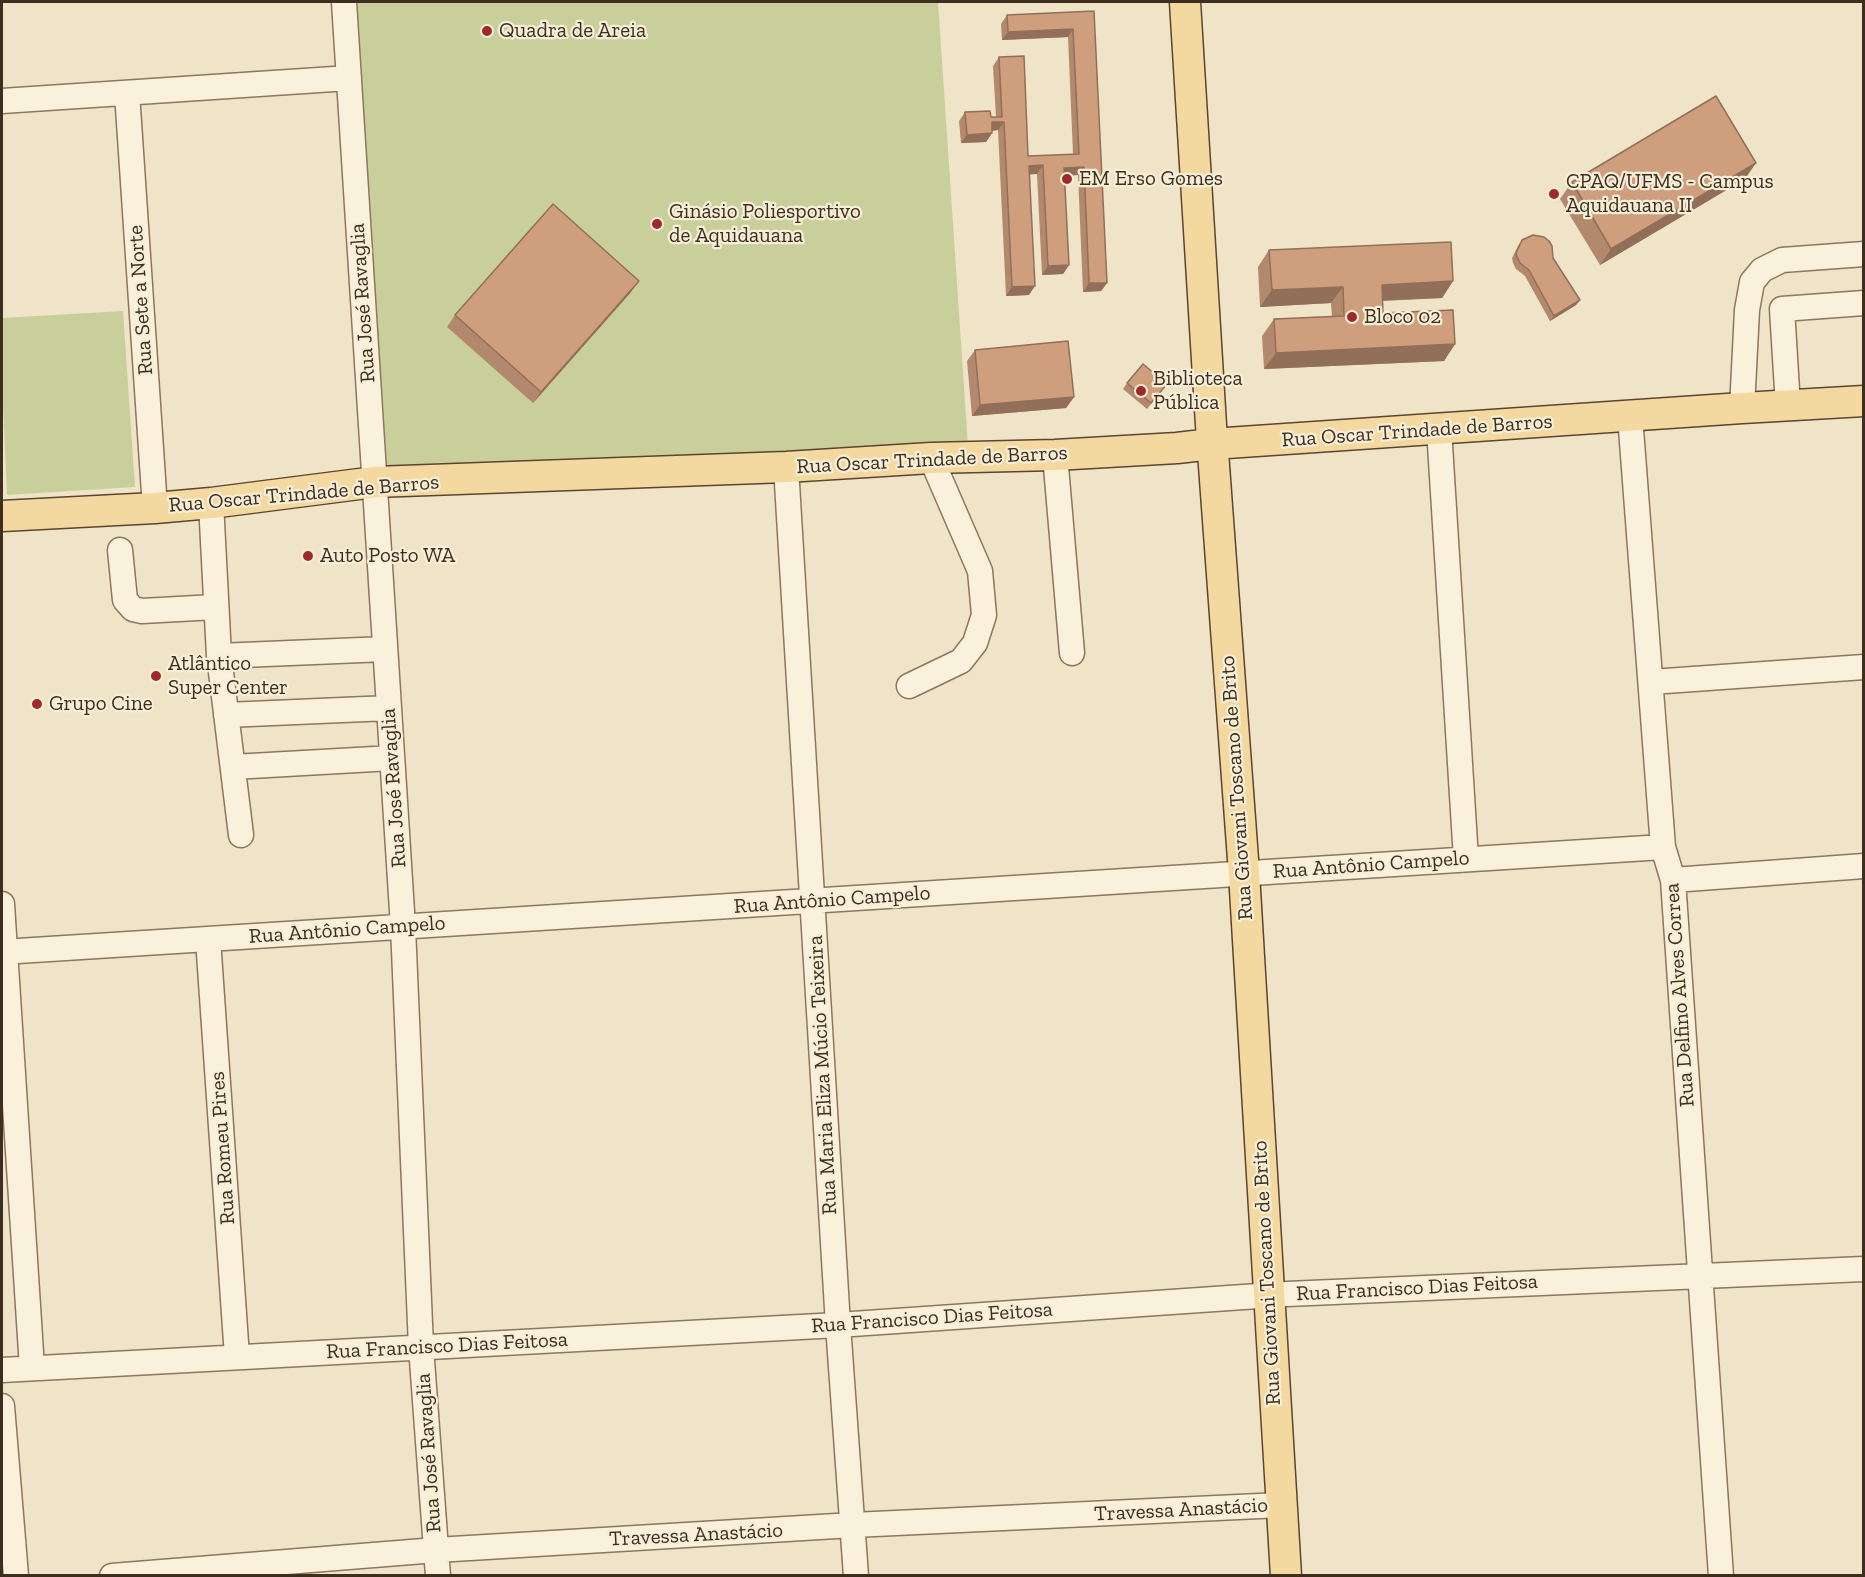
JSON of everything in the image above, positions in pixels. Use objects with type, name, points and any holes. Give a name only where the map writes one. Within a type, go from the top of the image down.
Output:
[{"type":"main road","name":"Rua Giovani Toscano de Brito","points":[[1185,2],[1212,444],[1244,873],[1286,1575]]},
{"type":"main road","name":"Rua Oscar Trindade de Barros","points":[[2,516],[211,503],[375,482],[786,467],[930,458],[1055,455],[1863,401]]},
{"type":"street","name":"Rua José Ravaglia","points":[[344,2],[403,927],[421,1347],[438,1575]]},
{"type":"street","points":[[2,101],[349,78]]},
{"type":"street","name":"Rua Sete a Norte","points":[[127,93],[155,508]]},
{"type":"street","points":[[1742,408],[1747,310],[1752,282],[1761,270],[1782,260],[1863,254]]},
{"type":"street","points":[[1747,310],[1863,303]]},
{"type":"street","points":[[1782,309],[1788,406]]},
{"type":"street","name":"Rua Delfino Alves Correa","points":[[1630,416],[1664,847],[1672,880],[1721,1575]]},
{"type":"street","points":[[1439,429],[1466,859]]},
{"type":"street","points":[[1055,455],[1072,653]]},
{"type":"street","points":[[909,686],[961,661],[975,643],[984,615],[980,571],[930,458]]},
{"type":"street","name":"Rua Maria Eliza Múcio Teixeira","points":[[786,467],[838,1325],[856,1575]]},
{"type":"street","points":[[211,503],[219,656],[241,834]]},
{"type":"street","points":[[120,550],[125,600],[134,609],[142,611],[215,607]]},
{"type":"street","points":[[219,656],[385,649]]},
{"type":"street","points":[[1651,682],[1863,667]]},
{"type":"street","points":[[226,716],[389,708]]},
{"type":"street","points":[[233,767],[392,758]]},
{"type":"street","name":"Rua Antônio Campelo","points":[[3,952],[1664,847]]},
{"type":"street","points":[[1672,880],[1863,866]]},
{"type":"street","points":[[2,904],[3,952],[32,1368]]},
{"type":"street","name":"Rua Romeu Pires","points":[[208,939],[237,1357]]},
{"type":"street","name":"Rua Francisco Dias Feitosa","points":[[2,1370],[838,1325],[1268,1295],[1863,1269]]},
{"type":"street","points":[[2,1406],[16,1575]]},
{"type":"street","name":"Travessa Anastácio","points":[[112,1575],[436,1550],[853,1525],[1281,1505]]},
{"type":"green space","name":"Ginásio Poliesportivo de Aquidauana","points":[[351,2],[938,2],[968,446],[375,482]]},
{"type":"green space","points":[[123,311],[135,487],[7,495],[2,318]]},
{"type":"building","points":[[1094,11],[1107,283],[1089,283],[1084,167],[1064,168],[1069,265],[1048,266],[1043,165],[1029,166],[1035,286],[1012,287],[1004,122],[992,122],[992,133],[967,135],[965,112],[990,111],[991,117],[1002,117],[999,57],[1024,56],[1028,156],[1079,154],[1073,29],[1008,32],[1007,15]]},
{"type":"building","points":[[1716,96],[1756,163],[1611,249],[1572,182]]},
{"type":"building","name":"Ginásio Poliesportivo de Aquidauana","points":[[553,204],[639,281],[541,392],[455,315]]},
{"type":"building","points":[[1533,235],[1544,237],[1549,241],[1553,258],[1580,300],[1554,316],[1529,270],[1520,263],[1517,257],[1516,253],[1522,240]]},
{"type":"building","points":[[1451,242],[1453,281],[1382,285],[1383,313],[1453,310],[1455,344],[1276,353],[1274,319],[1344,316],[1343,287],[1272,290],[1269,250]]},
{"type":"building","points":[[1068,341],[1074,397],[980,405],[975,350]]},
{"type":"building","points":[[1143,364],[1167,384],[1151,403],[1127,383]]},
{"type":"place","name":"Quadra de Areia","points":[[487,31]]},
{"type":"place","name":"EM Erso Gomes","points":[[1067,179]]},
{"type":"place","name":"CPAQ/UFMS - Campus Aquidauana II","points":[[1554,194]]},
{"type":"place","name":"Ginásio Poliesportivo de Aquidauana","points":[[657,224]]},
{"type":"place","name":"Bloco 02","points":[[1352,317]]},
{"type":"place","name":"Biblioteca Pública","points":[[1141,391]]},
{"type":"place","name":"Auto Posto WA","points":[[308,556]]},
{"type":"place","name":"Atlântico Super Center","points":[[156,676]]},
{"type":"place","name":"Grupo Cine","points":[[37,704]]}]
